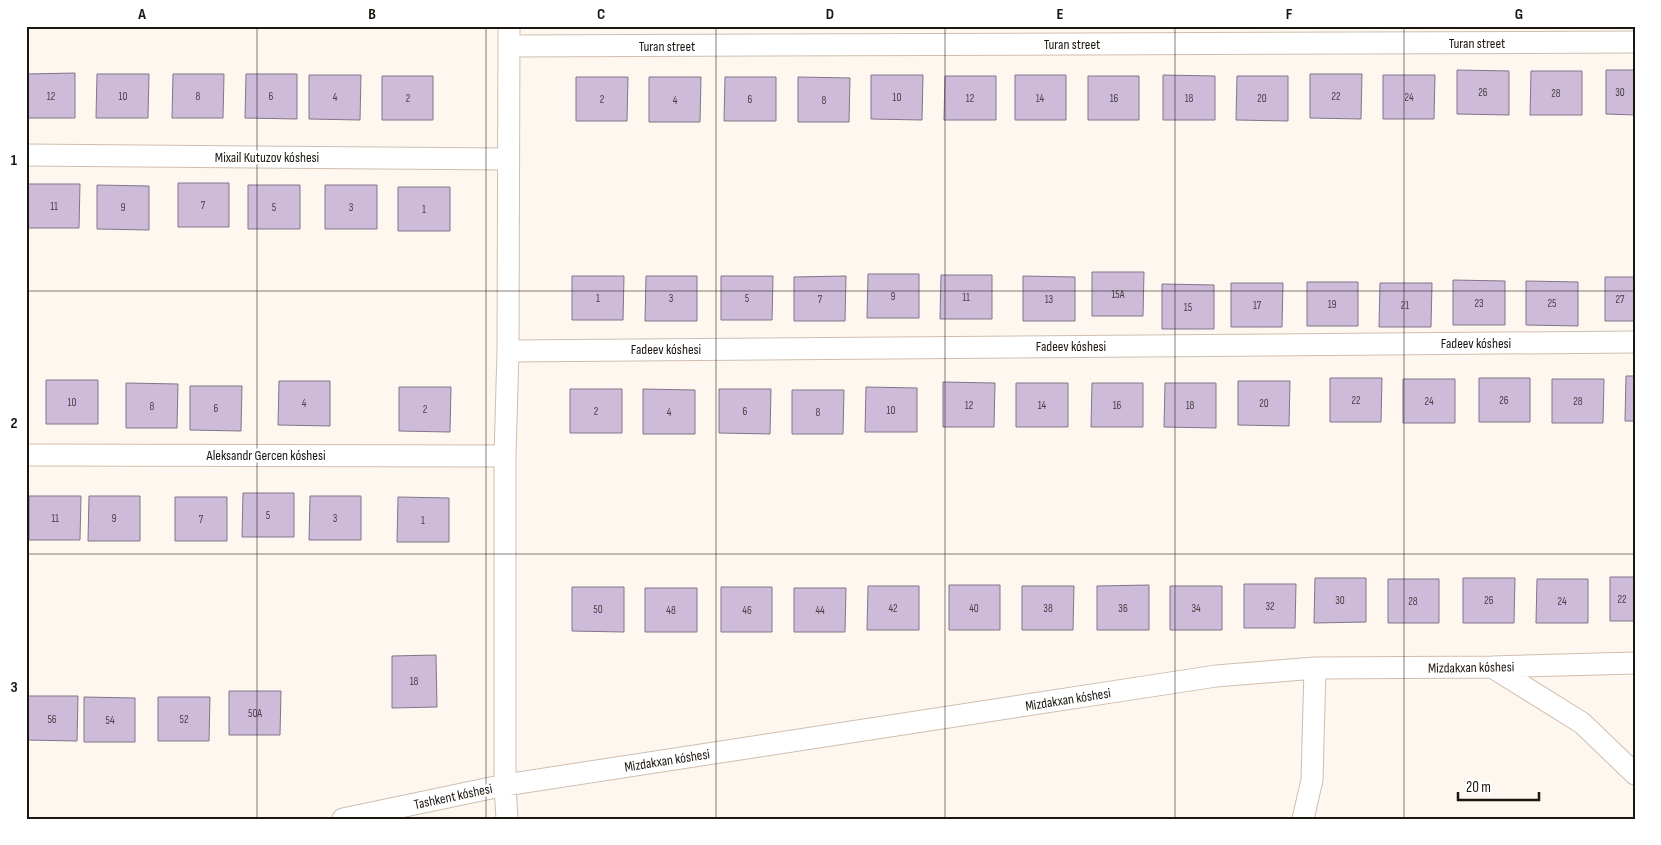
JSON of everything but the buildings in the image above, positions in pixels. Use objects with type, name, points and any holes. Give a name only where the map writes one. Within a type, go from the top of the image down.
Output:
[{"type":"street","name":"Turan street","points":[[509,36],[1635,42]]},
{"type":"street","points":[[507,819],[505,785],[505,456],[508,351],[509,36]]},
{"type":"street","name":"Mixail Kutuzov kóshesi","points":[[26,155],[508,159]]},
{"type":"street","name":"Fadeev kóshesi","points":[[508,351],[1635,342]]},
{"type":"street","name":"Aleksandr Gercen kóshesi","points":[[26,455],[505,456]]},
{"type":"street","name":"Mizdakxan kóshesi","points":[[505,785],[1216,676],[1315,668],[1492,667],[1635,663]]},
{"type":"street","points":[[1492,667],[1582,723],[1635,774]]},
{"type":"street","points":[[1302,819],[1312,780],[1315,668]]},
{"type":"street","name":"Tashkent kóshesi","points":[[343,819],[505,785]]}]
